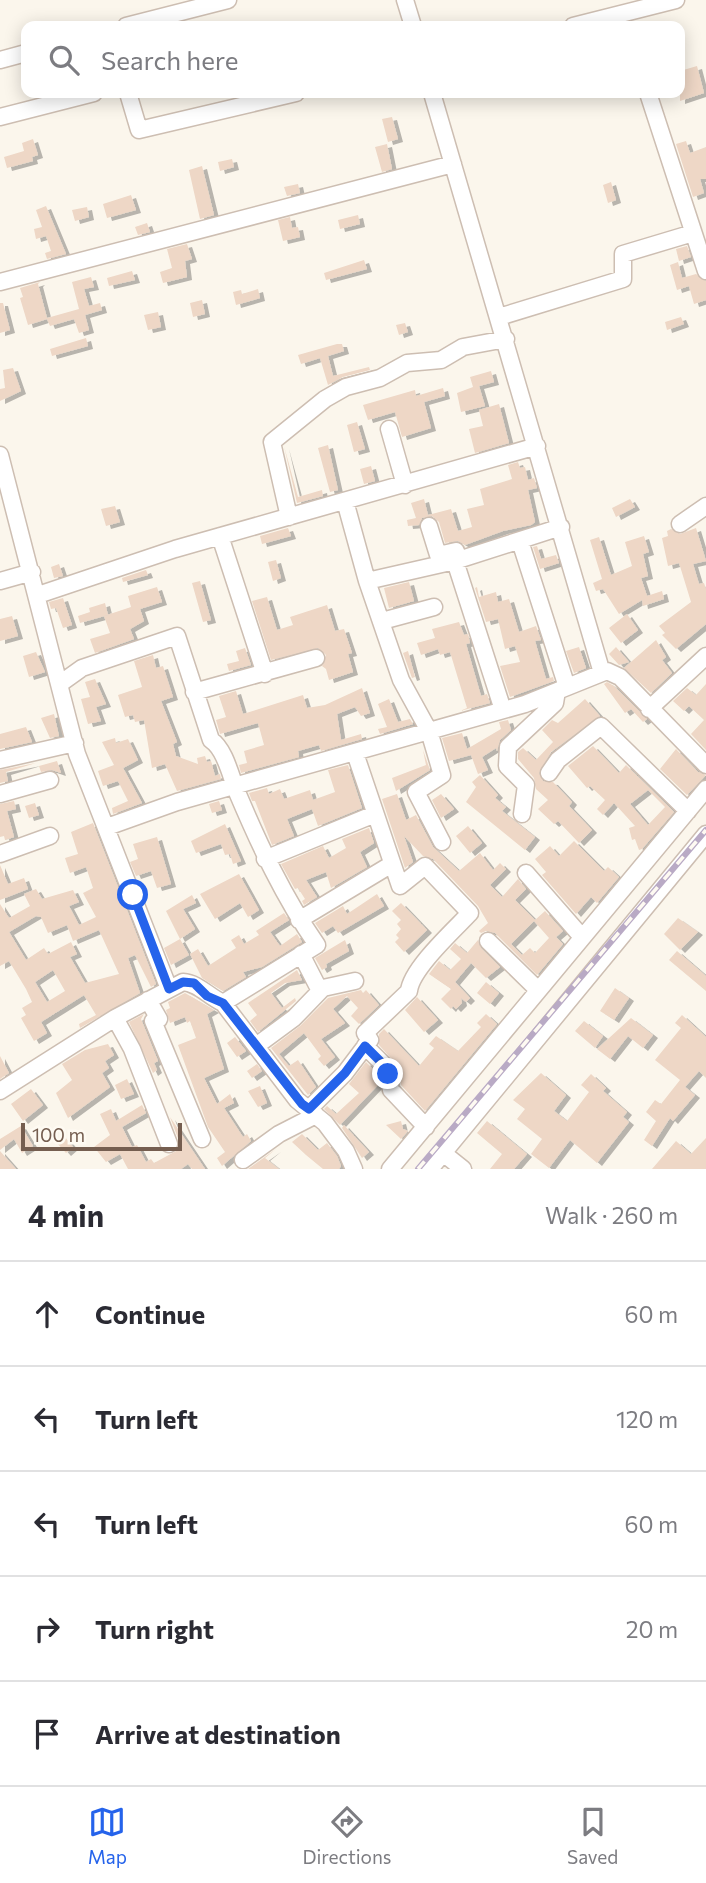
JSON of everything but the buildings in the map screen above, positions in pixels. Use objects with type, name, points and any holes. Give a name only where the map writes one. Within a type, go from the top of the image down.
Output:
[{"type":"street","points":[[145,21],[228,0]]},
{"type":"street","points":[[405,0],[411,21]]},
{"type":"street","points":[[619,20],[676,0]]},
{"type":"street","points":[[0,60],[21,54]]},
{"type":"street","points":[[0,117],[74,98]]},
{"type":"street","points":[[129,98],[139,130],[275,98]]},
{"type":"street","points":[[433,98],[602,673]]},
{"type":"street","points":[[650,98],[706,271]]},
{"type":"street","points":[[0,282],[453,164]]},
{"type":"street","points":[[499,317],[623,279],[623,254],[693,233]]},
{"type":"street","points":[[289,517],[272,442],[325,398],[346,387],[380,378],[407,363],[440,360],[463,347],[506,339]]},
{"type":"street","points":[[389,429],[404,485]]},
{"type":"street","points":[[38,595],[220,536],[537,446]]},
{"type":"street","points":[[0,455],[85,779],[107,827],[169,989]]},
{"type":"street","points":[[345,501],[366,581],[401,680],[429,731],[442,775],[416,792],[442,842]]},
{"type":"street","points":[[680,524],[706,506]]},
{"type":"street","points":[[429,526],[434,548],[438,555],[444,555],[559,522]]},
{"type":"street","points":[[366,581],[455,561],[520,541],[559,522]]},
{"type":"street","points":[[220,536],[265,674]]},
{"type":"street","points":[[520,541],[562,689],[555,703],[508,747],[507,766],[526,785],[522,814]]},
{"type":"street","points":[[455,561],[503,710]]},
{"type":"street","points":[[0,581],[32,572]]},
{"type":"street","points":[[382,621],[434,607]]},
{"type":"street","points":[[61,683],[82,668],[177,636],[211,740],[217,744],[265,859],[299,920],[317,945],[223,1003]]},
{"type":"street","points":[[649,709],[706,656]]},
{"type":"street","points":[[194,692],[316,659]]},
{"type":"street","points":[[107,827],[177,802],[503,710],[607,671],[620,677],[706,765]]},
{"type":"street","points":[[549,774],[558,760],[601,726],[688,811]]},
{"type":"street","points":[[0,760],[75,743]]},
{"type":"street","points":[[243,1160],[313,1112],[370,1040],[365,1033],[409,991],[410,985],[428,960],[470,913],[425,866],[400,886],[355,753]]},
{"type":"street","points":[[0,794],[50,780]]},
{"type":"street","points":[[390,1169],[581,936],[706,789]]},
{"type":"street","points":[[265,859],[375,814]]},
{"type":"street","points":[[430,1169],[706,834]]},
{"type":"street","points":[[0,854],[50,836]]},
{"type":"street","points":[[299,920],[392,864]]},
{"type":"street","points":[[526,873],[581,936]]},
{"type":"street","points":[[488,941],[538,990]]},
{"type":"street","points":[[301,954],[320,990]]},
{"type":"street","points":[[256,1046],[294,1018],[320,990],[355,981]]},
{"type":"street","points":[[0,1091],[115,1018],[183,982],[194,983],[207,996],[223,1003],[297,1100],[313,1112],[346,1151],[354,1169]]},
{"type":"street","points":[[148,1000],[159,1019],[153,1021],[202,1139]]},
{"type":"street","points":[[115,1018],[132,1049],[169,1144]]},
{"type":"street","points":[[365,1046],[387,1068],[391,1090],[426,1127]]},
{"type":"street","points":[[443,1153],[463,1169]]},
{"type":"railway","points":[[418,1169],[706,830]]},
{"type":"route","points":[[133,895],[169,989],[183,982],[194,983],[207,996],[223,1003],[297,1100],[309,1109],[345,1073],[365,1046],[387,1068],[388,1074]]}]
